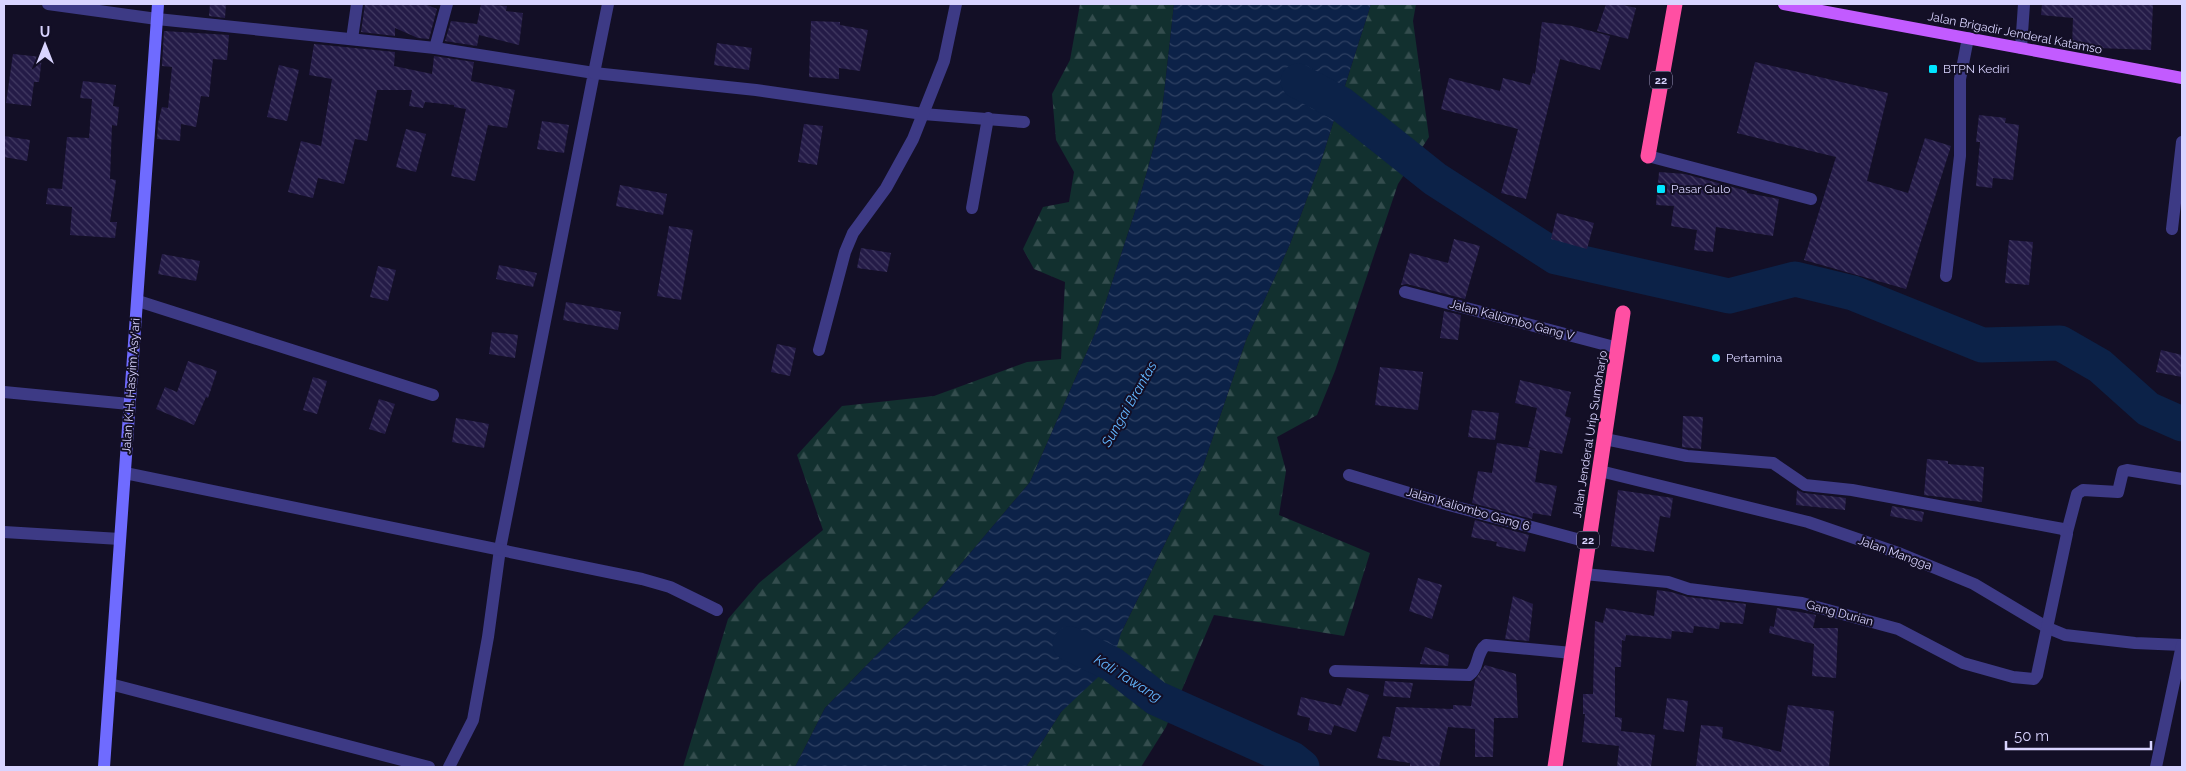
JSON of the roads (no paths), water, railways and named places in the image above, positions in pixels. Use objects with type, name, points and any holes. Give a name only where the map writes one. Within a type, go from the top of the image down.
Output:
[{"type":"highway","name":"22","points":[[1648,156],[1675,4]]},
{"type":"highway","name":"Jalan Jenderal Urip Sumoharjo","points":[[1555,767],[1623,313]]},
{"type":"main road","name":"Jalan Brigadir Jenderal Katamso","points":[[1784,4],[2182,78]]},
{"type":"street","points":[[48,4],[157,18],[435,48],[594,73],[756,90],[923,114],[1024,122]]},
{"type":"street","name":"Jalan K.H. Hasyim Asy'ari","points":[[104,767],[158,4]]},
{"type":"street","points":[[352,39],[357,4]]},
{"type":"street","points":[[435,48],[447,4]]},
{"type":"street","points":[[449,767],[473,720],[488,638],[500,549],[608,4]]},
{"type":"street","points":[[819,350],[838,272],[847,245],[858,225],[886,188],[913,139],[944,61],[956,4]]},
{"type":"street","points":[[2021,48],[2024,4]]},
{"type":"street","points":[[1946,276],[1960,156],[1960,79],[1968,38]]},
{"type":"street","points":[[972,208],[988,118]]},
{"type":"street","points":[[2172,229],[2182,142]]},
{"type":"street","points":[[1648,156],[1811,199]]},
{"type":"street","name":"Jalan Kaliombo Gang V","points":[[1405,292],[1618,348]]},
{"type":"street","points":[[138,301],[433,394]]},
{"type":"street","points":[[4,392],[130,404]]},
{"type":"street","points":[[1605,439],[1687,456],[1773,463],[1805,485],[1852,490],[2063,529],[2068,532]]},
{"type":"street","name":"Jalan Mangga","points":[[1600,471],[1808,522],[1902,554],[1974,584],[2048,628],[2082,638],[2182,645]]},
{"type":"street","points":[[2048,628],[2077,494],[2083,490],[2118,492],[2123,471],[2182,479]]},
{"type":"street","points":[[125,473],[642,579],[670,587],[717,610]]},
{"type":"street","name":"Jalan Kaliombo Gang 6","points":[[1349,475],[1449,505],[1588,542]]},
{"type":"street","points":[[4,532],[120,540]]},
{"type":"street","name":"Gang Durian","points":[[1584,574],[1668,582],[1689,589],[1802,603],[1898,629],[1963,663],[2028,679],[2036,677],[2048,628]]},
{"type":"street","points":[[1336,671],[1469,675],[1474,671],[1482,648],[1486,645],[1572,653]]},
{"type":"street","points":[[2156,767],[2182,645]]},
{"type":"street","points":[[110,684],[429,767]]},
{"type":"water","name":"Sungai Brantas","points":[[1174,4],[1371,4],[1321,161],[1290,244],[1246,340],[1203,466],[1121,633],[1112,664],[1061,712],[1026,767],[795,767],[825,708],[934,596],[1030,482],[1097,329],[1141,193],[1161,121]]},
{"type":"waterway","points":[[1298,81],[1341,104],[1435,179],[1556,257],[1729,296],[1795,279],[1853,293],[1982,345],[2060,343],[2100,366],[2148,409],[2182,424]]},
{"type":"waterway","name":"Kali Tawang","points":[[1070,644],[1112,664],[1156,698],[1292,759],[1302,767]]},
{"type":"place","name":"BTPN Kediri","points":[[1933,69]]},
{"type":"place","name":"Pasar Gulo","points":[[1661,189]]},
{"type":"place","name":"Pertamina","points":[[1716,358]]}]
